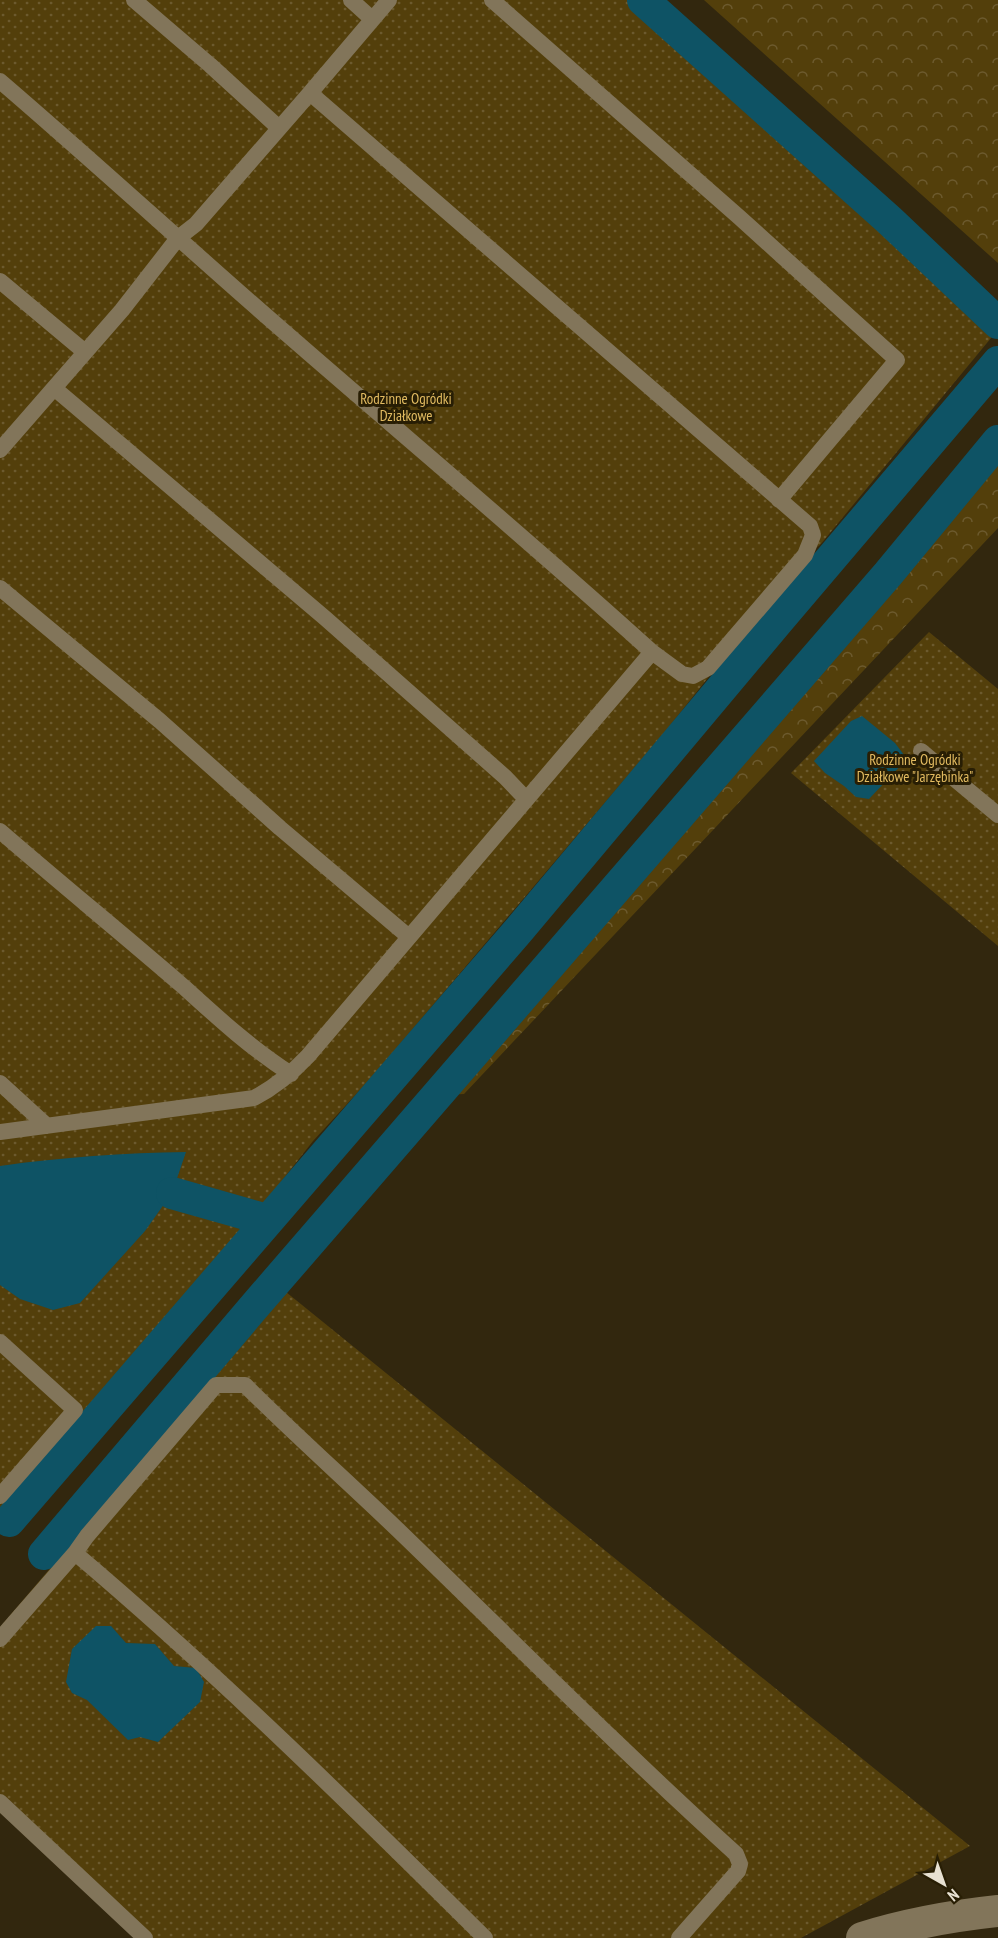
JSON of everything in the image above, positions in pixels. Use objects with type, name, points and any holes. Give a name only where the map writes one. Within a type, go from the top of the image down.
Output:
[{"type":"street","points":[[862,1938],[904,1925],[998,1911]]},
{"type":"lane","points":[[134,0],[279,128]]},
{"type":"lane","points":[[351,0],[372,19]]},
{"type":"lane","points":[[0,450],[122,310],[178,238],[196,224],[389,0]]},
{"type":"lane","points":[[492,0],[739,217],[897,360],[779,500]]},
{"type":"lane","points":[[0,81],[652,652],[682,674],[693,676],[708,668],[805,555],[813,535],[810,526],[309,93]]},
{"type":"lane","points":[[0,281],[85,352]]},
{"type":"lane","points":[[54,388],[326,618],[505,777],[526,799]]},
{"type":"lane","points":[[0,588],[160,721],[280,828],[409,937]]},
{"type":"lane","points":[[0,1132],[254,1098],[291,1074],[652,652]]},
{"type":"lane","points":[[921,751],[998,815]]},
{"type":"lane","points":[[0,831],[185,988],[227,1027],[291,1074]]},
{"type":"lane","points":[[0,1083],[47,1126]]},
{"type":"lane","points":[[0,1342],[75,1410],[0,1496]]},
{"type":"lane","points":[[0,1639],[216,1385],[245,1385],[298,1438],[397,1529],[662,1788],[736,1854],[740,1864],[738,1871],[679,1938]]},
{"type":"lane","points":[[75,1553],[158,1624],[388,1843],[484,1938]]},
{"type":"lane","points":[[0,1803],[145,1938]]},
{"type":"green space","name":"Rodzinne Ogródki Działkowe","points":[[0,0],[630,0],[996,332],[820,545],[805,556],[664,733],[371,1078],[313,1141],[238,1237],[0,1510]]},
{"type":"green space","points":[[704,0],[998,0],[998,263]]},
{"type":"green space","points":[[998,433],[998,528],[464,1094],[420,1096]]},
{"type":"green space","name":"Rodzinne Ogródki Działkowe \"Jarzębinka\"","points":[[929,632],[998,689],[998,946],[791,773]]},
{"type":"green space","points":[[286,1292],[970,1846],[801,1938],[135,1938],[0,1811],[0,1627]]},
{"type":"water","points":[[862,716],[895,743],[907,759],[869,799],[856,797],[825,773],[814,761],[851,721]]},
{"type":"water","points":[[186,1152],[172,1193],[145,1231],[80,1303],[53,1310],[20,1299],[0,1285],[0,1166],[93,1156]]},
{"type":"water","points":[[96,1626],[111,1626],[126,1643],[155,1644],[174,1666],[196,1668],[204,1682],[200,1702],[158,1742],[140,1737],[128,1740],[87,1700],[72,1693],[66,1682],[72,1649]]},
{"type":"waterway","points":[[643,0],[889,220],[998,323]]},
{"type":"waterway","points":[[9,1521],[518,931],[998,362]]},
{"type":"waterway","points":[[44,1554],[253,1308],[888,574],[998,441]]},
{"type":"waterway","points":[[172,1193],[267,1220]]}]
